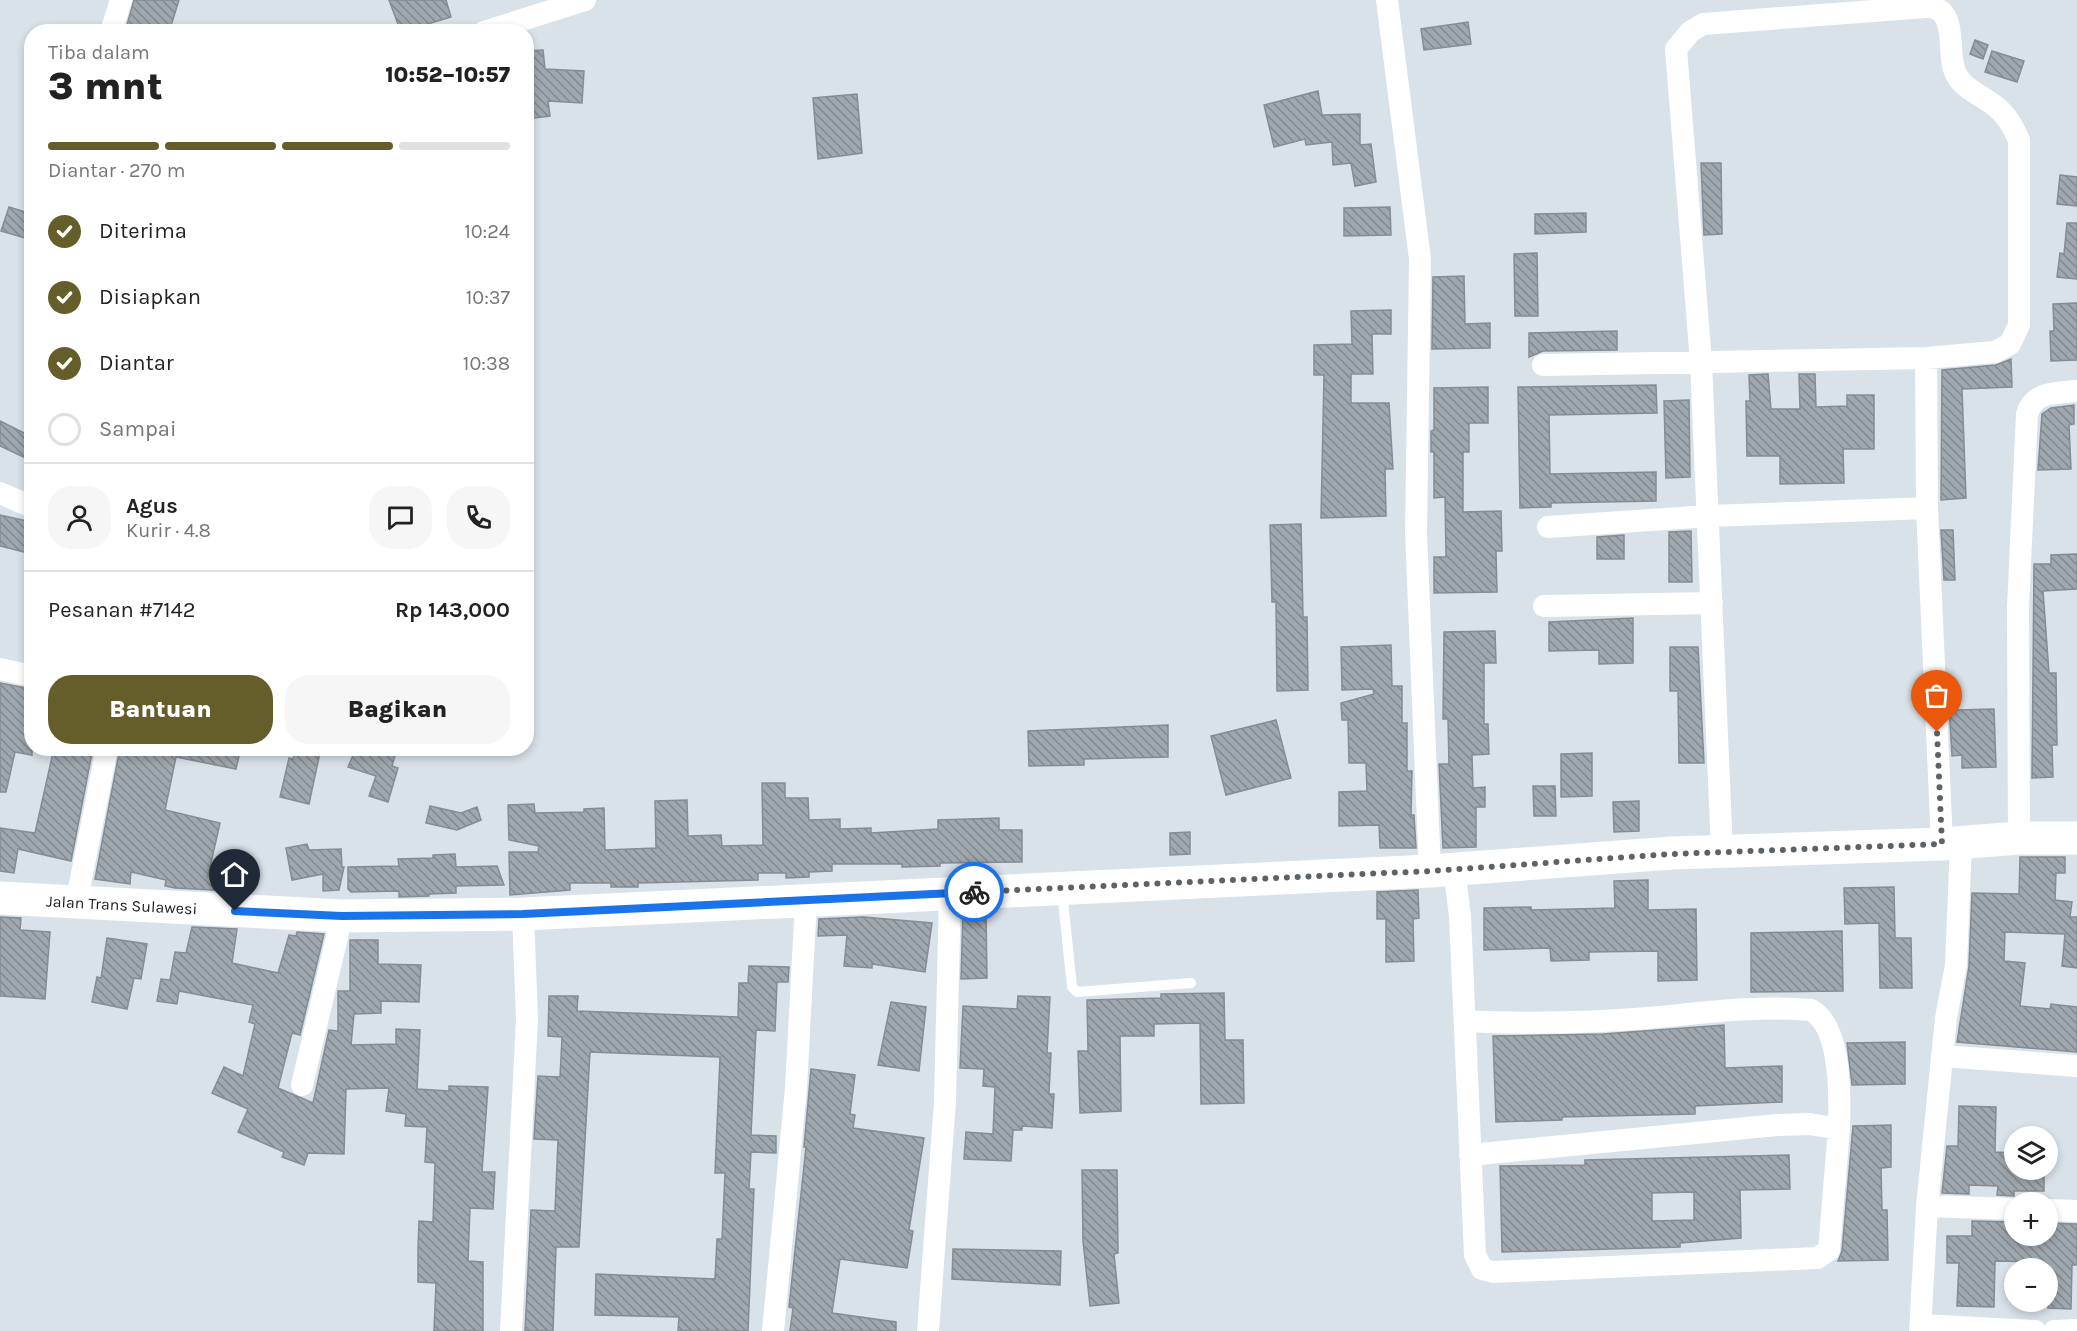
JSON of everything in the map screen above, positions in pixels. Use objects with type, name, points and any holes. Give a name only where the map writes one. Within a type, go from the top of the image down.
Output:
[{"type":"highway","name":"Jalan Trans Sulawesi","points":[[0,898],[76,904],[342,916],[523,914],[1442,869],[1722,852],[1951,844],[2019,838],[2077,838]]},
{"type":"street","points":[[114,24],[121,0]]},
{"type":"street","points":[[509,24],[585,0]]},
{"type":"street","points":[[1387,0],[1420,259],[1416,533],[1442,869],[1460,916],[1475,1255],[1482,1269],[1493,1272],[1817,1258],[1829,1250],[1841,1085],[1824,1022],[1811,1010],[1731,1008],[1646,1018],[1530,1024],[1466,1021]]},
{"type":"street","points":[[1543,365],[1701,362],[1926,358],[1995,352],[2010,344],[2019,325],[2019,140],[2008,119],[1997,107],[1956,76],[1952,62],[1950,25],[1945,15],[1931,6],[1704,24],[1690,32],[1676,49],[1701,362],[1722,852]]},
{"type":"street","points":[[1926,358],[1927,508],[1951,844],[1956,965],[1942,1056],[1927,1206],[1920,1328],[2035,1331]]},
{"type":"street","points":[[2019,838],[2018,607],[2027,414],[2033,401],[2041,396],[2077,391]]},
{"type":"street","points":[[0,493],[24,504]]},
{"type":"street","points":[[1548,527],[1709,516],[1927,508]]},
{"type":"street","points":[[1544,606],[1712,603]]},
{"type":"street","points":[[0,669],[24,674]]},
{"type":"street","points":[[76,904],[105,756]]},
{"type":"street","points":[[928,1331],[945,1101],[950,893]]},
{"type":"street","points":[[773,1331],[796,1088],[806,901]]},
{"type":"street","points":[[511,1331],[527,1019],[523,914]]},
{"type":"street","points":[[302,1085],[342,916]]},
{"type":"street","points":[[1942,1056],[2077,1066]]},
{"type":"street","points":[[1470,1155],[1777,1125],[1810,1124],[1839,1129]]},
{"type":"street","points":[[1927,1206],[2004,1209]]},
{"type":"street","points":[[2058,1210],[2077,1211]]},
{"type":"street","points":[[2054,1331],[2077,1330]]},
{"type":"lane","points":[[1062,887],[1072,987],[1077,992],[1191,983]]},
{"type":"building","points":[[134,0],[179,0],[172,24],[127,24]]},
{"type":"building","points":[[389,0],[446,0],[451,17],[428,24],[398,24]]},
{"type":"building","points":[[1468,22],[1471,44],[1424,50],[1421,29]]},
{"type":"building","points":[[1975,40],[1988,45],[1983,59],[1970,54]]},
{"type":"building","points":[[543,50],[545,69],[584,71],[582,103],[548,101],[550,116],[534,118],[534,51]]},
{"type":"building","points":[[1992,51],[2024,61],[2017,82],[1985,72]]},
{"type":"building","points":[[1318,91],[1322,115],[1360,114],[1360,145],[1371,144],[1376,182],[1355,186],[1351,163],[1333,165],[1332,142],[1306,145],[1305,139],[1274,147],[1264,105]]},
{"type":"building","points":[[857,94],[862,153],[818,159],[813,98]]},
{"type":"building","points":[[1701,163],[1721,163],[1722,234],[1704,235]]},
{"type":"building","points":[[2060,175],[2077,177],[2077,206],[2057,204]]},
{"type":"building","points":[[9,207],[24,212],[24,238],[1,231]]},
{"type":"building","points":[[1390,207],[1391,235],[1344,236],[1344,208]]},
{"type":"building","points":[[1586,213],[1586,232],[1535,234],[1535,214]]},
{"type":"building","points":[[2067,223],[2077,223],[2077,279],[2057,277],[2060,253],[2064,254]]},
{"type":"building","points":[[1537,253],[1538,316],[1515,316],[1514,254]]},
{"type":"building","points":[[1464,276],[1465,324],[1490,323],[1490,348],[1432,349],[1433,277]]},
{"type":"building","points":[[2077,303],[2077,360],[2051,361],[2050,331],[2054,331],[2053,304]]},
{"type":"building","points":[[1391,310],[1391,334],[1372,334],[1373,374],[1351,374],[1351,403],[1389,403],[1393,469],[1385,469],[1386,516],[1321,518],[1324,375],[1314,375],[1314,345],[1352,344],[1351,311]]},
{"type":"building","points":[[1617,331],[1617,350],[1543,351],[1529,357],[1529,333]]},
{"type":"building","points":[[2011,359],[2012,387],[1962,389],[1966,498],[1941,500],[1942,370],[1996,365]]},
{"type":"building","points":[[1768,374],[1771,409],[1800,409],[1799,374],[1815,374],[1816,407],[1847,406],[1847,395],[1874,395],[1874,449],[1843,449],[1844,483],[1780,484],[1780,456],[1747,456],[1746,401],[1750,401],[1749,375]]},
{"type":"building","points":[[1656,385],[1657,413],[1549,415],[1550,474],[1656,472],[1656,501],[1551,503],[1551,507],[1520,508],[1518,387]]},
{"type":"building","points":[[1488,387],[1488,423],[1469,423],[1469,452],[1463,452],[1463,512],[1501,511],[1502,551],[1496,551],[1497,592],[1434,593],[1434,557],[1446,557],[1445,497],[1434,498],[1434,452],[1431,452],[1431,431],[1434,430],[1434,388]]},
{"type":"building","points":[[1689,400],[1690,477],[1666,478],[1664,401]]},
{"type":"building","points":[[2074,405],[2074,424],[2069,425],[2071,469],[2038,470],[2042,414],[2051,408]]},
{"type":"building","points":[[0,421],[24,433],[24,457],[0,446]]},
{"type":"building","points":[[0,515],[24,520],[24,552],[0,546]]},
{"type":"building","points":[[1301,524],[1303,617],[1307,617],[1308,690],[1277,691],[1276,602],[1272,602],[1270,525]]},
{"type":"building","points":[[1941,530],[1953,530],[1955,580],[1944,580]]},
{"type":"building","points":[[1691,531],[1692,582],[1669,582],[1669,532]]},
{"type":"building","points":[[1624,535],[1624,559],[1597,559],[1597,537]]},
{"type":"building","points":[[2077,554],[2077,589],[2043,591],[2049,673],[2056,673],[2057,745],[2052,745],[2053,777],[2032,778],[2034,564],[2051,564],[2051,555]]},
{"type":"building","points":[[1633,618],[1633,663],[1599,664],[1599,650],[1549,651],[1549,622]]},
{"type":"building","points":[[1495,631],[1496,663],[1484,663],[1484,724],[1488,724],[1489,754],[1472,755],[1473,788],[1485,787],[1485,807],[1476,807],[1476,847],[1443,848],[1439,764],[1449,764],[1448,719],[1443,719],[1444,632]]},
{"type":"building","points":[[1391,645],[1392,686],[1402,686],[1402,723],[1407,723],[1407,771],[1412,771],[1411,815],[1414,815],[1416,848],[1380,848],[1379,825],[1339,826],[1339,792],[1367,791],[1366,763],[1349,763],[1348,720],[1342,720],[1341,703],[1374,694],[1373,689],[1342,690],[1341,647]]},
{"type":"building","points":[[1670,647],[1698,647],[1704,763],[1679,763],[1678,691],[1670,691]]},
{"type":"building","points":[[0,683],[24,688],[24,754],[15,752],[6,792],[0,792]]},
{"type":"building","points":[[1956,706],[1956,710],[1994,709],[1996,767],[1962,768],[1962,755],[1952,756],[1949,707]]},
{"type":"building","points":[[1276,720],[1291,778],[1226,795],[1211,736]]},
{"type":"building","points":[[1168,725],[1168,757],[1084,759],[1084,765],[1029,766],[1028,731]]},
{"type":"building","points":[[1592,753],[1592,796],[1561,797],[1561,754]]},
{"type":"building","points":[[52,756],[91,756],[71,861],[18,849],[14,873],[0,871],[0,828],[35,833]]},
{"type":"building","points":[[118,756],[239,756],[236,769],[176,757],[165,810],[220,823],[208,876],[232,880],[231,891],[175,888],[165,886],[166,880],[131,872],[130,884],[95,879]]},
{"type":"building","points":[[294,756],[319,756],[309,804],[280,797],[289,758],[293,759]]},
{"type":"building","points":[[353,756],[395,756],[392,766],[398,768],[388,802],[369,796],[376,776],[348,767]]},
{"type":"building","points":[[762,783],[785,783],[785,798],[808,798],[809,820],[840,819],[840,829],[871,828],[871,833],[938,829],[938,820],[999,818],[999,830],[1022,830],[1022,862],[940,863],[940,866],[902,867],[902,864],[832,864],[832,871],[809,872],[809,877],[786,878],[786,873],[758,873],[758,880],[638,883],[638,887],[611,887],[611,883],[570,883],[570,890],[510,895],[509,852],[538,852],[539,846],[509,840],[508,805],[534,804],[535,813],[584,812],[584,809],[604,808],[605,850],[656,848],[655,801],[687,800],[688,836],[721,835],[722,846],[763,845]]},
{"type":"building","points":[[1533,786],[1555,786],[1556,816],[1534,816]]},
{"type":"building","points":[[1639,801],[1639,831],[1614,832],[1613,802]]},
{"type":"building","points":[[430,806],[461,813],[477,807],[481,820],[457,830],[426,823]]},
{"type":"building","points":[[1190,832],[1190,854],[1170,855],[1170,833]]},
{"type":"building","points":[[307,844],[309,850],[341,849],[342,867],[344,867],[339,890],[323,891],[323,874],[292,880],[286,848]]},
{"type":"building","points":[[455,854],[456,867],[497,866],[504,885],[456,886],[456,893],[399,897],[399,891],[351,892],[348,889],[348,867],[399,866],[398,859],[433,858],[433,855]]},
{"type":"building","points":[[2020,857],[2065,857],[2065,873],[2056,873],[2055,900],[2072,902],[2070,917],[2077,917],[2077,968],[2062,966],[2065,934],[2005,932],[2004,961],[2025,963],[2020,1006],[2050,1009],[2051,1004],[2077,1007],[2077,1052],[1957,1042],[1969,966],[1972,893],[2019,894]]},
{"type":"building","points":[[1648,880],[1648,910],[1696,909],[1697,980],[1658,981],[1658,951],[1589,952],[1589,960],[1551,961],[1550,948],[1484,950],[1484,908],[1531,907],[1531,910],[1615,908],[1614,881]]},
{"type":"building","points":[[1894,887],[1895,938],[1911,938],[1912,988],[1880,988],[1879,923],[1845,924],[1844,888]]},
{"type":"building","points":[[1418,890],[1419,918],[1413,919],[1414,961],[1386,962],[1386,919],[1377,919],[1377,892]]},
{"type":"building","points":[[986,911],[987,978],[961,979],[963,912]]},
{"type":"building","points":[[0,917],[21,918],[20,930],[50,932],[45,999],[0,996]]},
{"type":"building","points":[[863,917],[932,923],[925,972],[872,964],[872,968],[844,966],[847,935],[818,936],[819,919]]},
{"type":"building","points":[[192,927],[237,929],[232,963],[278,973],[289,935],[296,936],[297,932],[324,934],[300,1035],[292,1033],[278,1088],[313,1103],[329,1030],[338,1031],[338,991],[350,991],[350,940],[378,940],[378,964],[421,965],[419,1002],[381,1001],[381,1013],[354,1014],[351,1045],[396,1044],[396,1029],[420,1030],[417,1089],[449,1091],[449,1086],[488,1087],[482,1172],[495,1172],[493,1209],[470,1208],[468,1261],[483,1262],[483,1331],[434,1331],[436,1283],[418,1282],[418,1249],[419,1221],[433,1222],[435,1163],[425,1162],[427,1127],[405,1126],[406,1114],[386,1111],[389,1088],[346,1089],[344,1154],[308,1153],[304,1165],[282,1157],[284,1152],[238,1132],[248,1109],[212,1093],[224,1067],[243,1076],[255,1024],[249,1022],[253,1005],[179,991],[177,1004],[157,1001],[161,979],[170,980],[175,952],[186,953]]},
{"type":"building","points":[[1842,931],[1843,991],[1751,992],[1751,933]]},
{"type":"building","points":[[107,938],[147,944],[141,979],[134,978],[127,1009],[92,1002],[97,977],[101,978]]},
{"type":"building","points":[[749,966],[789,967],[788,982],[777,982],[775,1031],[756,1030],[751,1135],[776,1136],[776,1153],[751,1152],[749,1189],[754,1189],[748,1331],[678,1331],[679,1317],[595,1315],[596,1274],[715,1279],[717,1239],[722,1239],[725,1173],[715,1173],[720,1057],[590,1052],[579,1247],[556,1247],[553,1331],[525,1331],[531,1210],[555,1211],[558,1140],[534,1139],[538,1076],[560,1077],[562,1037],[548,1036],[549,996],[578,996],[577,1011],[738,1017],[739,983],[748,983]]},
{"type":"building","points":[[1224,993],[1225,1040],[1243,1040],[1244,1103],[1201,1104],[1200,1023],[1154,1024],[1154,1036],[1120,1036],[1121,1111],[1080,1113],[1078,1051],[1088,1051],[1087,1000],[1161,998],[1161,994]]},
{"type":"building","points":[[1018,996],[1050,997],[1047,1053],[1051,1053],[1049,1094],[1054,1094],[1052,1128],[1022,1126],[1022,1130],[1013,1130],[1011,1161],[964,1159],[966,1132],[993,1134],[995,1087],[983,1086],[984,1069],[960,1068],[963,1006],[1017,1009]]},
{"type":"building","points":[[891,1002],[926,1007],[919,1071],[878,1065]]},
{"type":"building","points":[[1724,1025],[1725,1068],[1782,1066],[1782,1102],[1695,1106],[1695,1114],[1562,1117],[1562,1120],[1496,1122],[1493,1036],[1603,1034]]},
{"type":"building","points":[[1905,1042],[1905,1084],[1852,1085],[1847,1043]]},
{"type":"building","points":[[811,1069],[855,1075],[850,1114],[855,1115],[853,1128],[924,1138],[909,1230],[913,1231],[907,1268],[840,1259],[832,1313],[896,1322],[896,1331],[790,1331],[793,1308],[789,1307],[806,1147],[804,1147]]},
{"type":"building","points":[[1959,1106],[1996,1107],[1995,1152],[2004,1152],[2004,1180],[2044,1180],[2044,1191],[2014,1191],[2004,1192],[2004,1195],[1997,1195],[1998,1186],[1969,1185],[1969,1194],[1942,1193],[1947,1146],[1958,1146]]},
{"type":"building","points":[[1891,1125],[1891,1167],[1881,1168],[1882,1210],[1887,1210],[1888,1260],[1838,1261],[1842,1251],[1853,1126]]},
{"type":"building","points":[[1789,1155],[1790,1189],[1740,1190],[1741,1238],[1680,1243],[1680,1247],[1502,1252],[1500,1166],[1585,1165],[1585,1160]],"holes":[[[1694,1192],[1694,1220],[1652,1221],[1652,1193]]]},
{"type":"building","points":[[1082,1170],[1117,1170],[1118,1253],[1114,1254],[1119,1303],[1090,1306],[1083,1241]]},
{"type":"building","points":[[1972,1221],[2004,1222],[2004,1246],[2058,1246],[2058,1223],[2077,1224],[2077,1265],[2072,1265],[2071,1309],[2058,1308],[2058,1258],[2004,1258],[2004,1261],[1995,1261],[1994,1307],[1957,1306],[1959,1263],[1947,1263],[1947,1236],[1972,1236]]},
{"type":"building","points":[[953,1249],[1061,1251],[1060,1285],[952,1279]]},
{"type":"way so far","points":[[974,892],[1430,871],[1672,854],[1942,844],[1937,732]]},
{"type":"route","points":[[235,911],[342,916],[523,914],[974,892]]}]
